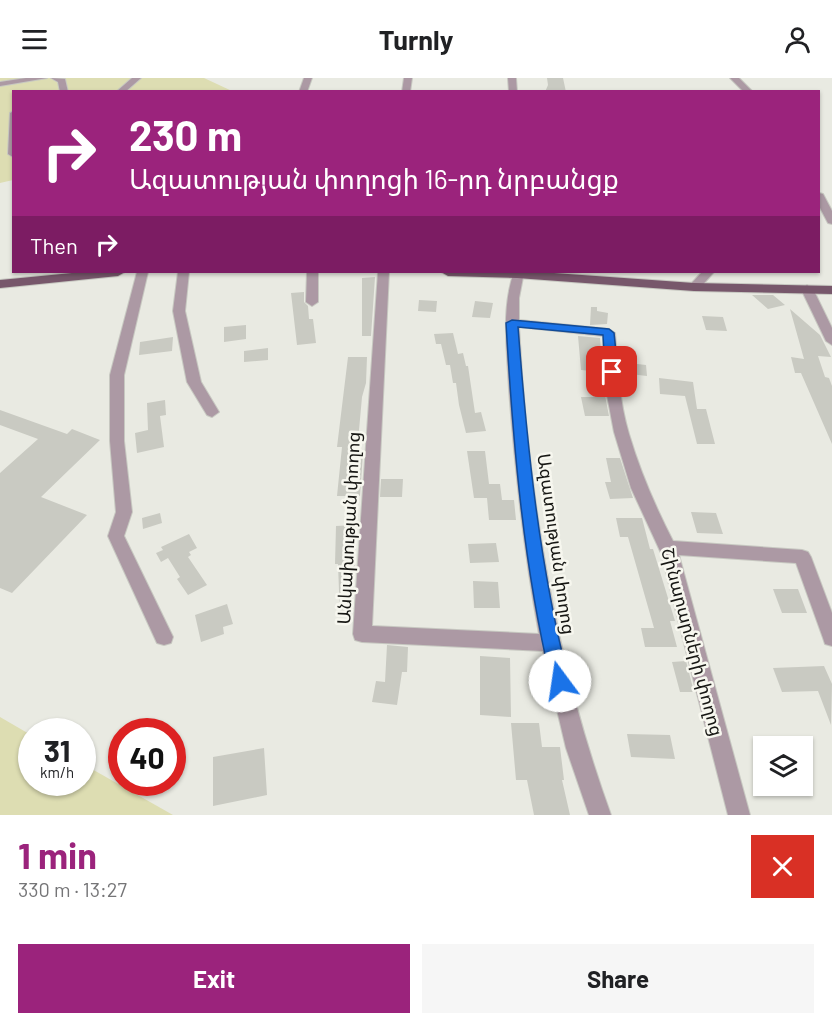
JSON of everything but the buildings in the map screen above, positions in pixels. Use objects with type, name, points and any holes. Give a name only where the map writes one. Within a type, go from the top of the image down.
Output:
[{"type":"main road","points":[[0,284],[99,273]]},
{"type":"main road","points":[[518,273],[694,287],[832,290]]},
{"type":"street","points":[[6,85],[43,78]]},
{"type":"street","points":[[56,78],[62,81],[64,90]]},
{"type":"street","points":[[122,90],[137,78]]},
{"type":"street","points":[[374,78],[385,78]]},
{"type":"street","points":[[734,78],[747,90]]},
{"type":"street","points":[[820,198],[832,221]]},
{"type":"street","points":[[142,273],[117,375],[117,441],[124,512],[116,536],[164,637]]},
{"type":"street","points":[[183,273],[179,311],[194,382],[212,411]]},
{"type":"street","points":[[312,273],[312,302]]},
{"type":"street","name":"Անկախության փողոց","points":[[383,273],[362,634],[550,643]]},
{"type":"street","name":"Ազատության փողոց","points":[[518,273],[512,323],[518,412],[532,530],[550,643],[574,738],[600,815]]},
{"type":"street","points":[[694,287],[707,273]]},
{"type":"street","points":[[807,289],[832,341]]},
{"type":"street","name":"Շինարարների փողոց","points":[[512,323],[609,333],[613,390],[621,432],[639,488],[667,548],[739,815]]},
{"type":"street","points":[[667,548],[802,557],[832,638]]},
{"type":"green space","points":[[0,78],[204,78],[230,90],[12,90],[12,180],[0,183]]},
{"type":"green space","points":[[0,717],[18,727],[18,796],[96,796],[96,771],[108,778],[108,796],[139,796],[173,815],[0,815]]},
{"type":"route","points":[[560,681],[550,643],[532,530],[518,412],[512,323],[609,333],[612,372]]}]
